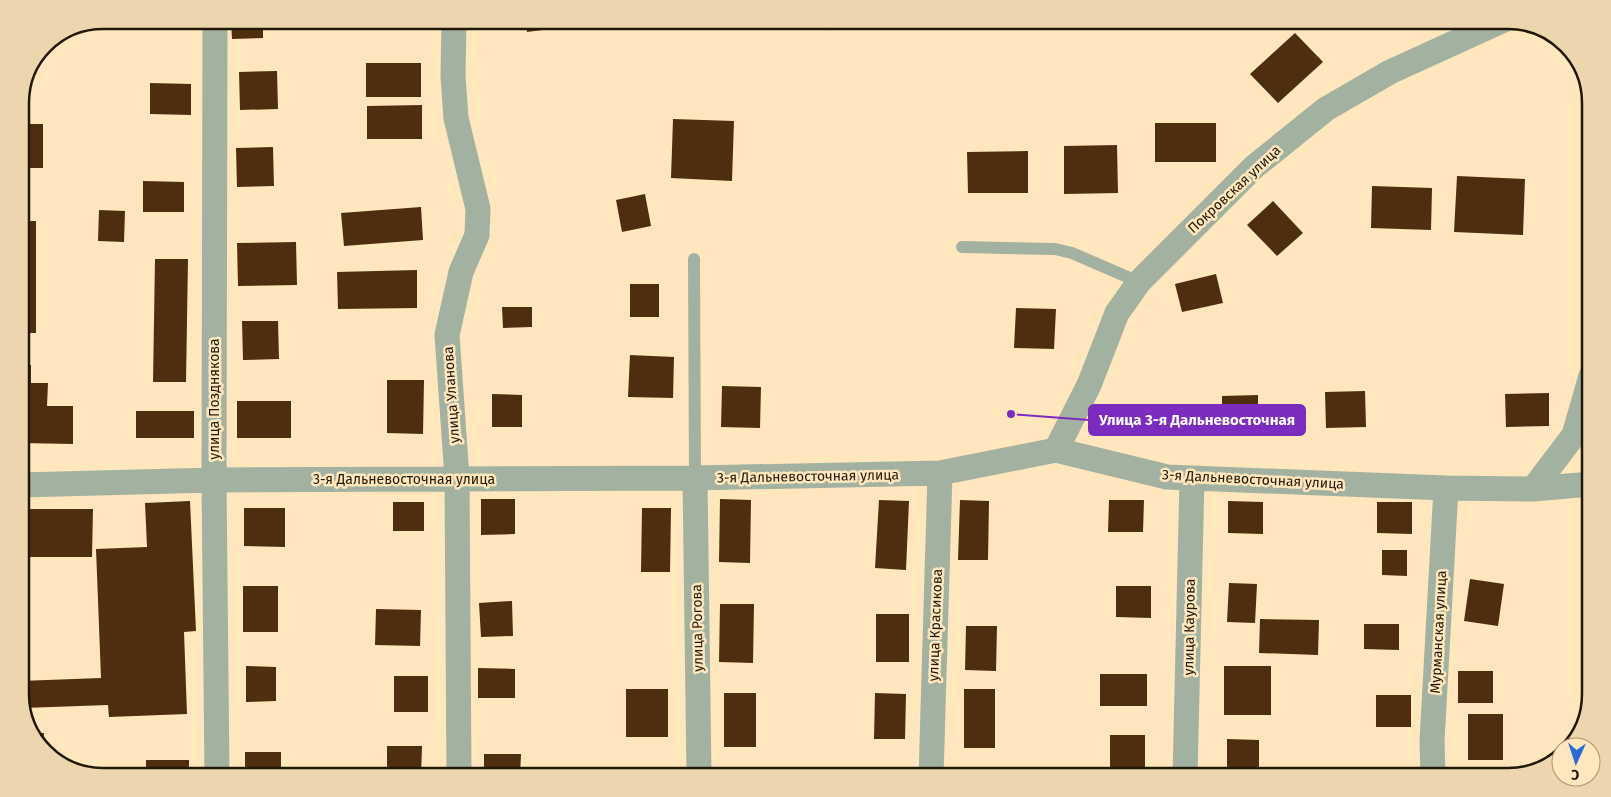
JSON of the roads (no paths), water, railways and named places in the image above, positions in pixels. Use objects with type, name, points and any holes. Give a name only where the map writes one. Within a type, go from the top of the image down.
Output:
[{"type":"street","name":"улица Позднякова","points":[[215,29],[214,480],[217,768]]},
{"type":"street","name":"улица Уланова","points":[[454,29],[453,76],[456,118],[478,209],[477,235],[461,272],[446,335],[457,478],[459,768]]},
{"type":"street","name":"Покровская улица","points":[[1056,450],[1089,385],[1117,313],[1139,282],[1254,167],[1326,109],[1390,72],[1484,29]]},
{"type":"street","points":[[1533,489],[1574,434],[1582,407]]},
{"type":"street","name":"3-я Дальневосточная улица","points":[[29,485],[214,480],[695,478],[940,473],[1056,450],[1167,477],[1446,488],[1533,489],[1582,485]]},
{"type":"street","name":"улица Красикова","points":[[931,768],[940,473]]},
{"type":"street","name":"улица Рогова","points":[[695,478],[699,768]]},
{"type":"street","name":"улица Каурова","points":[[1185,768],[1192,478]]},
{"type":"street","name":"Мурманская улица","points":[[1433,768],[1432,741],[1446,488]]},
{"type":"lane","points":[[962,247],[1055,249],[1072,253],[1139,282]]},
{"type":"lane","points":[[694,259],[695,478]]},
{"type":"place","name":"Улица 3-я Дальневосточная","points":[[1011,414]]}]
